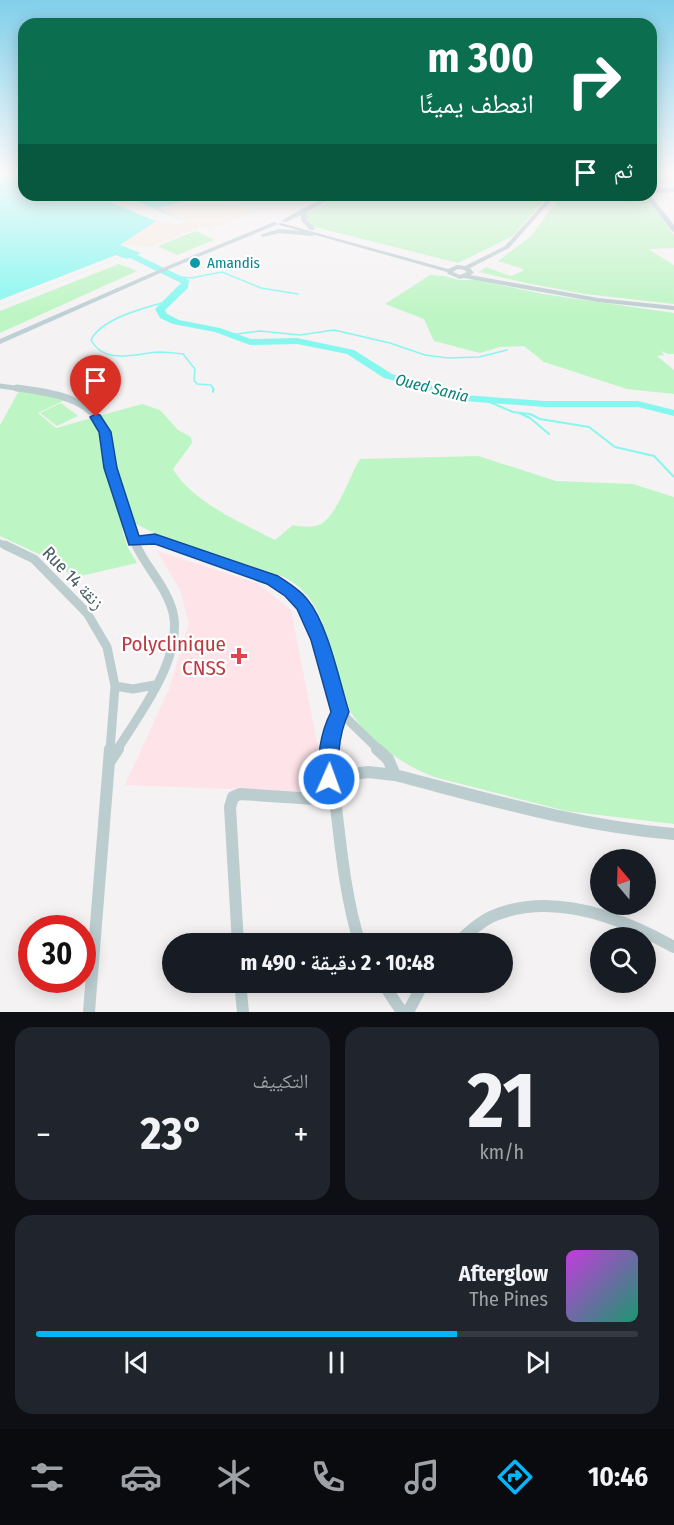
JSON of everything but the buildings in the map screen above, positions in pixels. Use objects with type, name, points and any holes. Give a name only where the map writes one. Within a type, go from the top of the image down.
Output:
[{"type":"main road","points":[[304,220],[312,231]]},
{"type":"main road","points":[[169,265],[277,221]]},
{"type":"main road","points":[[0,340],[169,265],[277,221]]},
{"type":"main road","points":[[222,244],[256,238],[276,231],[312,231]]},
{"type":"street","points":[[468,272],[507,247],[531,220]]},
{"type":"street","points":[[277,221],[494,280],[589,298],[674,308]]},
{"type":"street","points":[[0,386],[63,396],[79,404],[96,417],[105,432],[111,468],[134,542],[142,559],[168,596],[174,612],[172,646],[155,685],[110,762]]},
{"type":"street","points":[[134,542],[155,539],[272,580],[290,592],[303,605],[313,624],[340,712],[388,759],[395,775]]},
{"type":"street","name":"Rue 14 زنقة","points":[[0,543],[34,559],[87,613],[107,647],[115,686],[89,1012]]},
{"type":"street","points":[[115,686],[133,689],[155,685]]},
{"type":"street","points":[[340,712],[334,724],[328,765],[329,779],[334,790],[345,879],[357,933]]},
{"type":"street","points":[[237,933],[230,807],[232,798],[240,794],[314,799],[334,790],[346,778],[362,772],[376,771],[561,819],[610,828],[674,834]]},
{"type":"street","points":[[471,933],[492,917],[523,908],[540,908],[595,914],[638,927],[674,947]]},
{"type":"street","points":[[241,993],[243,1012]]},
{"type":"street","points":[[389,993],[402,1012]]},
{"type":"street","points":[[408,1012],[418,993]]},
{"type":"shaded area","name":"Polyclinique CNSS","points":[[157,551],[257,583],[291,610],[327,793],[125,785],[169,689],[189,623],[180,590]]},
{"type":"green space","points":[[307,220],[526,220],[513,236],[458,263],[311,226]]},
{"type":"green space","points":[[543,220],[663,220],[674,235],[674,248],[648,249],[674,265],[674,304],[585,294],[479,272],[486,267],[511,276],[523,271],[523,269],[498,261],[530,237]]},
{"type":"green space","points":[[196,231],[214,240],[177,255],[158,246]]},
{"type":"green space","points":[[119,264],[137,271],[0,333],[0,311]]},
{"type":"green space","points":[[430,275],[459,280],[478,280],[543,294],[674,313],[674,354],[661,351],[664,355],[657,356],[674,370],[674,394],[627,389],[544,362],[524,346],[500,347],[480,353],[434,341],[424,319],[385,304]]},
{"type":"green space","points":[[20,389],[65,400],[38,413],[56,428],[142,404],[160,410],[178,430],[191,437],[192,443],[173,469],[181,481],[192,492],[219,511],[275,540],[293,525],[314,526],[327,519],[338,504],[360,459],[478,456],[556,481],[633,484],[674,497],[674,824],[566,811],[434,777],[400,760],[379,745],[352,715],[325,628],[318,613],[310,599],[299,587],[284,577],[160,536],[136,524],[122,529],[128,548],[137,563],[72,578],[60,564],[0,536],[0,425]]},
{"type":"green space","points":[[61,403],[78,416],[57,426],[40,413]]},
{"type":"sand","points":[[178,220],[234,220],[209,230],[199,227],[151,247],[120,245],[156,221],[167,224]]},
{"type":"water","points":[[0,220],[182,220],[186,222],[178,225],[156,221],[120,245],[141,253],[127,259],[121,257],[0,306]]},
{"type":"pier","points":[[154,220],[186,222],[178,225]]},
{"type":"pier","points":[[116,255],[121,257],[0,306],[0,300]]},
{"type":"waterway","name":"Oued Sania","points":[[133,256],[186,282],[185,286],[160,309],[163,316],[176,322],[217,330],[250,342],[297,341],[350,352],[388,376],[464,398],[545,404],[638,404],[674,413]]},
{"type":"waterway","points":[[180,277],[191,278],[222,272],[261,288],[298,294]]},
{"type":"waterway","points":[[165,302],[113,320],[96,333],[91,340],[104,353],[113,355],[159,352],[183,354],[195,369],[194,380],[197,384],[211,385],[213,388]]},
{"type":"waterway","points":[[229,335],[260,331],[300,335],[334,330],[390,343],[425,355],[448,358],[479,357],[507,350]]},
{"type":"waterway","points":[[487,401],[513,412],[530,414],[540,419],[589,427],[615,447],[654,456],[674,477]]},
{"type":"waterway","points":[[519,413],[530,418],[549,434]]},
{"type":"place","name":"Amandis","points":[[195,263]]},
{"type":"place","name":"Polyclinique CNSS","points":[[239,656]]},
{"type":"route","points":[[96,417],[109,444],[111,468],[134,542],[155,539],[272,580],[290,592],[303,605],[319,640],[340,712],[334,724],[328,765],[329,779]]}]
